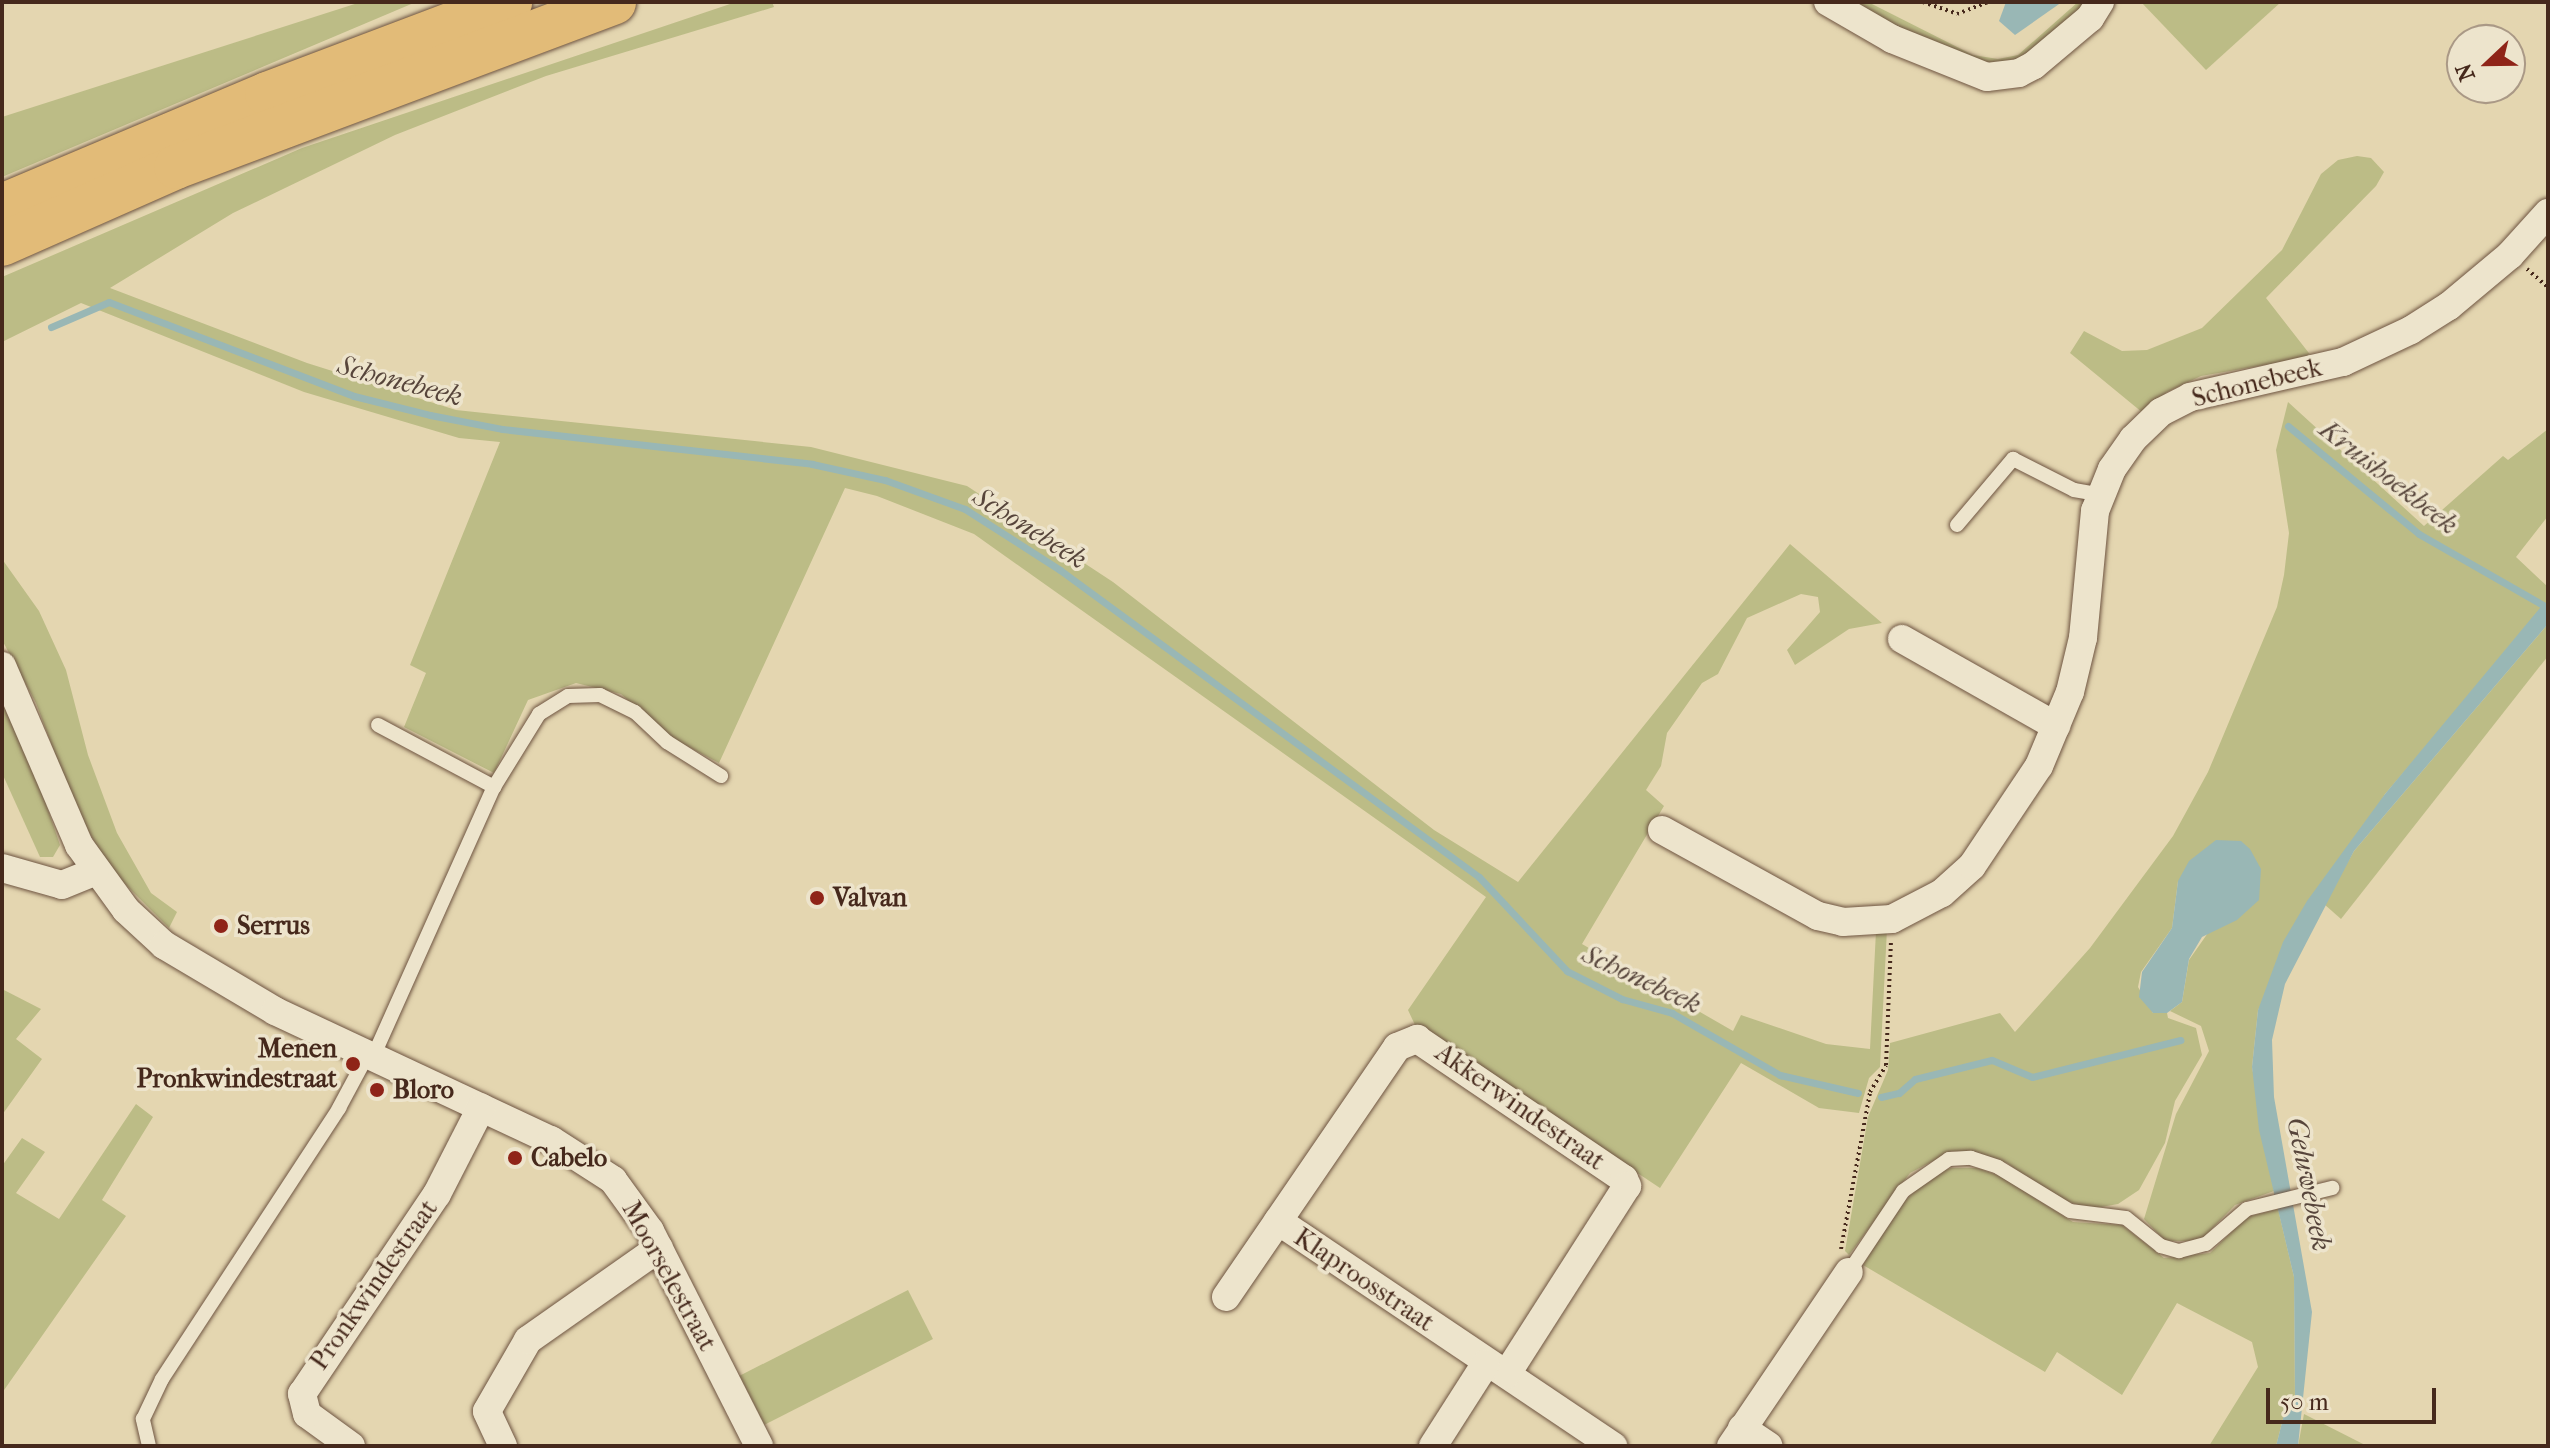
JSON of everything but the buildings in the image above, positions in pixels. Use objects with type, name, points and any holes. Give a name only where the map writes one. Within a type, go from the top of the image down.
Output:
[{"type":"highway","points":[[2,206],[267,94],[510,2]]},
{"type":"highway","points":[[2,244],[176,167],[614,2]]},
{"type":"street","points":[[1828,2],[1953,66],[2002,77],[2048,55],[2100,2]]},
{"type":"street","name":"Schonebeek","points":[[1662,830],[1818,916],[1869,924],[1892,919],[1942,893],[1972,866],[2039,766],[2056,726],[2083,638],[2095,511],[2133,439],[2161,412],[2225,386],[2343,362],[2411,330],[2449,306],[2510,255],[2548,213]]},
{"type":"street","points":[[1902,639],[2056,726]]},
{"type":"street","name":"Moorselestraat","points":[[2,666],[64,817],[94,872],[164,945],[275,1011],[551,1140],[613,1180],[659,1248],[759,1446]]},
{"type":"street","points":[[2,868],[62,885],[94,872]]},
{"type":"street","name":"Akkerwindestraat","points":[[1278,1221],[1397,1047],[1411,1040],[1425,1042],[1624,1179],[1627,1186],[1496,1368]]},
{"type":"street","name":"Pronkwindestraat","points":[[351,1446],[307,1414],[302,1394],[305,1384],[379,1285],[437,1194],[481,1108]]},
{"type":"street","name":"Klaproosstraat","points":[[1226,1297],[1278,1221],[1613,1446]]},
{"type":"street","points":[[503,1446],[487,1411],[528,1340],[659,1248]]},
{"type":"street","points":[[1769,1446],[1737,1437],[1849,1272]]},
{"type":"street","points":[[1433,1446],[1496,1368]]},
{"type":"lane","points":[[1957,525],[2013,459],[2074,490],[2101,495]]},
{"type":"lane","points":[[149,1446],[143,1419],[162,1379],[371,1056],[494,787],[539,714],[568,696],[600,695],[635,712],[667,742],[721,776]]},
{"type":"lane","points":[[378,725],[494,787]]},
{"type":"lane","points":[[1849,1272],[1903,1191],[1949,1159],[1971,1158],[1998,1167],[2070,1211],[2126,1218],[2161,1246],[2179,1251],[2206,1244],[2247,1209],[2332,1188]]},
{"type":"path","points":[[1923,2],[1957,14],[1988,2]]},
{"type":"path","points":[[1849,1272],[1839,1260],[1857,1149],[1870,1092],[1886,1065],[1892,919]]},
{"type":"green space","points":[[361,2],[416,2],[2,177],[2,117]]},
{"type":"green space","points":[[736,2],[772,2],[774,7],[546,76],[395,135],[233,213],[110,288],[307,363],[456,410],[811,447],[967,486],[1113,582],[1434,830],[1518,882],[1790,544],[1882,623],[1849,629],[1795,665],[1787,650],[1820,612],[1818,597],[1801,594],[1747,618],[1718,674],[1702,683],[1667,733],[1661,766],[1646,790],[1664,806],[1582,944],[1733,1031],[1741,1015],[1826,1044],[1870,1049],[1876,931],[1887,929],[1880,1067],[1869,1078],[1859,1113],[1819,1108],[1741,1063],[1660,1188],[1415,1025],[1408,1010],[1486,897],[974,534],[877,496],[845,488],[719,763],[668,736],[621,694],[576,683],[528,700],[494,773],[404,727],[426,673],[410,665],[500,442],[459,438],[304,392],[81,303],[2,342],[2,277],[302,148]]},
{"type":"green space","points":[[1837,2],[1868,2],[1973,55],[1998,59],[2018,55],[2078,2],[2092,3],[2005,70]]},
{"type":"green space","points":[[2141,2],[2281,2],[2206,70]]},
{"type":"green space","points":[[2357,156],[2371,158],[2384,172],[2376,186],[2266,298],[2312,357],[2201,376],[2167,392],[2143,413],[2070,353],[2084,331],[2122,351],[2147,350],[2202,328],[2282,250],[2321,174],[2338,160]]},
{"type":"green space","points":[[2288,402],[2424,526],[2503,456],[2508,460],[2548,429],[2548,516],[2516,557],[2548,587],[2548,604],[2385,794],[2258,1010],[2252,1067],[2274,1191],[2235,1205],[2200,1241],[2165,1241],[2144,1219],[2176,1114],[2209,1051],[2201,1026],[2170,1011],[2182,1002],[2189,960],[2210,930],[2178,881],[2172,928],[2141,972],[2138,987],[2153,1013],[2167,1013],[2168,1018],[2196,1028],[2202,1055],[2175,1101],[2165,1143],[2139,1190],[2118,1204],[2090,1209],[2052,1196],[2007,1163],[1952,1151],[1910,1173],[1849,1255],[1845,1251],[1868,1117],[1888,1070],[1890,1043],[2000,1013],[2015,1032],[2090,948],[2173,836],[2208,772],[2277,607],[2284,575],[2289,533],[2276,450]]},
{"type":"green space","points":[[2,559],[39,611],[66,670],[88,755],[117,833],[151,893],[177,912],[169,928],[109,868],[74,805],[36,703],[2,640]]},
{"type":"green space","points":[[2548,624],[2548,656],[2341,919],[2324,904],[2354,851]]},
{"type":"green space","points":[[2,694],[25,742],[60,845],[53,857],[40,857],[2,773]]},
{"type":"green space","points":[[2,989],[41,1009],[16,1039],[42,1059],[2,1115]]},
{"type":"green space","points":[[136,1104],[153,1117],[102,1200],[126,1216],[2,1393],[2,1166],[22,1138],[45,1152],[16,1193],[59,1219]]},
{"type":"green space","points":[[1951,1168],[1977,1168],[2000,1176],[2073,1222],[2122,1225],[2164,1258],[2210,1253],[2247,1217],[2278,1209],[2294,1277],[2295,1402],[2284,1415],[2276,1446],[2209,1446],[2258,1367],[2252,1342],[2177,1303],[2122,1395],[2057,1352],[2045,1372],[1863,1265],[1898,1207],[1932,1175]]},
{"type":"green space","points":[[908,1290],[933,1339],[765,1425],[740,1376]]},
{"type":"green space","points":[[2304,1414],[2367,1446],[2298,1446]]},
{"type":"water","points":[[2006,2],[2062,2],[2015,35],[1999,21]]},
{"type":"water","points":[[2545,602],[2548,624],[2354,851],[2285,984],[2272,1040],[2274,1097],[2312,1312],[2298,1446],[2276,1446],[2284,1415],[2295,1402],[2294,1277],[2259,1130],[2252,1067],[2258,1010],[2283,942],[2307,901],[2385,794]]},
{"type":"water","points":[[2216,840],[2241,841],[2250,849],[2261,869],[2259,900],[2237,920],[2202,937],[2189,959],[2182,1002],[2167,1013],[2153,1013],[2139,997],[2142,972],[2172,928],[2178,881],[2189,861]]},
{"type":"waterway","name":"Schonebeek","points":[[51,327],[109,302],[354,396],[430,415],[502,429],[812,464],[885,480],[965,509],[1060,570],[1479,877],[1567,971],[1622,999],[1672,1013],[1780,1075],[1858,1093]]},
{"type":"waterway","name":"Kruishoekbeek","points":[[2288,426],[2419,534],[2548,608]]},
{"type":"waterway","name":"Schonebeek","points":[[1881,1097],[1899,1093],[1915,1079],[1992,1060],[2032,1077],[2180,1040]]},
{"type":"place","name":"Valvan","points":[[817,898]]},
{"type":"place","name":"Serrus","points":[[221,926]]},
{"type":"place","name":"Menen Pronkwindestraat","points":[[353,1064]]},
{"type":"place","name":"Bloro","points":[[377,1090]]},
{"type":"place","name":"Cabelo","points":[[515,1158]]},
{"type":"water label","name":"Geluwebeek","points":[[2309,1184]]}]
